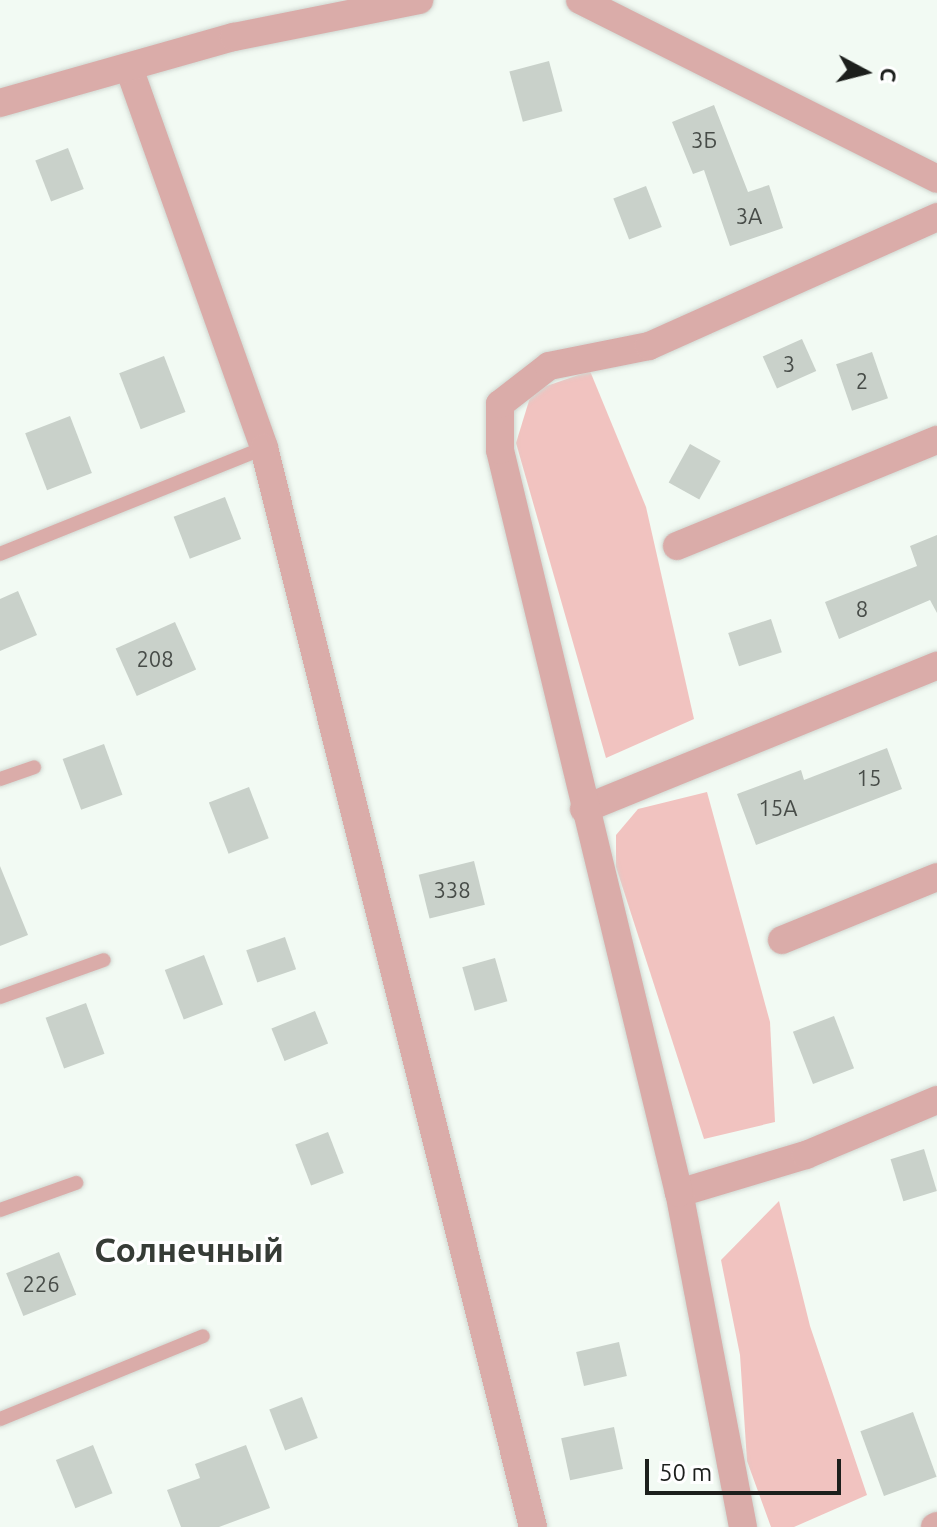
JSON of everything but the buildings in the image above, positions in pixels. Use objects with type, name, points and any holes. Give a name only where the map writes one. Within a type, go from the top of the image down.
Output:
[{"type":"street","points":[[0,103],[234,37],[419,0]]},
{"type":"street","points":[[580,0],[937,179]]},
{"type":"street","points":[[129,68],[264,448],[533,1527]]},
{"type":"street","points":[[743,1527],[679,1193],[584,809],[500,450],[500,404],[549,366],[649,346],[937,217]]},
{"type":"street","points":[[677,546],[937,440]]},
{"type":"street","points":[[584,809],[937,666]]},
{"type":"street","points":[[782,940],[937,877]]},
{"type":"street","points":[[679,1193],[806,1155],[937,1100]]},
{"type":"lane","points":[[0,554],[264,448]]},
{"type":"lane","points":[[0,779],[34,767]]},
{"type":"lane","points":[[0,997],[104,960]]},
{"type":"lane","points":[[0,1210],[76,1183]]},
{"type":"lane","points":[[0,1419],[203,1336]]},
{"type":"shaded area","points":[[590,371],[646,507],[694,719],[606,758],[516,443],[532,391]]},
{"type":"shaded area","points":[[707,792],[770,1022],[775,1122],[704,1139],[616,867],[616,835],[638,809]]},
{"type":"shaded area","points":[[779,1201],[810,1326],[867,1495],[794,1527],[771,1527],[747,1461],[740,1355],[721,1260]]},
{"type":"district","name":"Солнечный","points":[[189,1250]]}]
